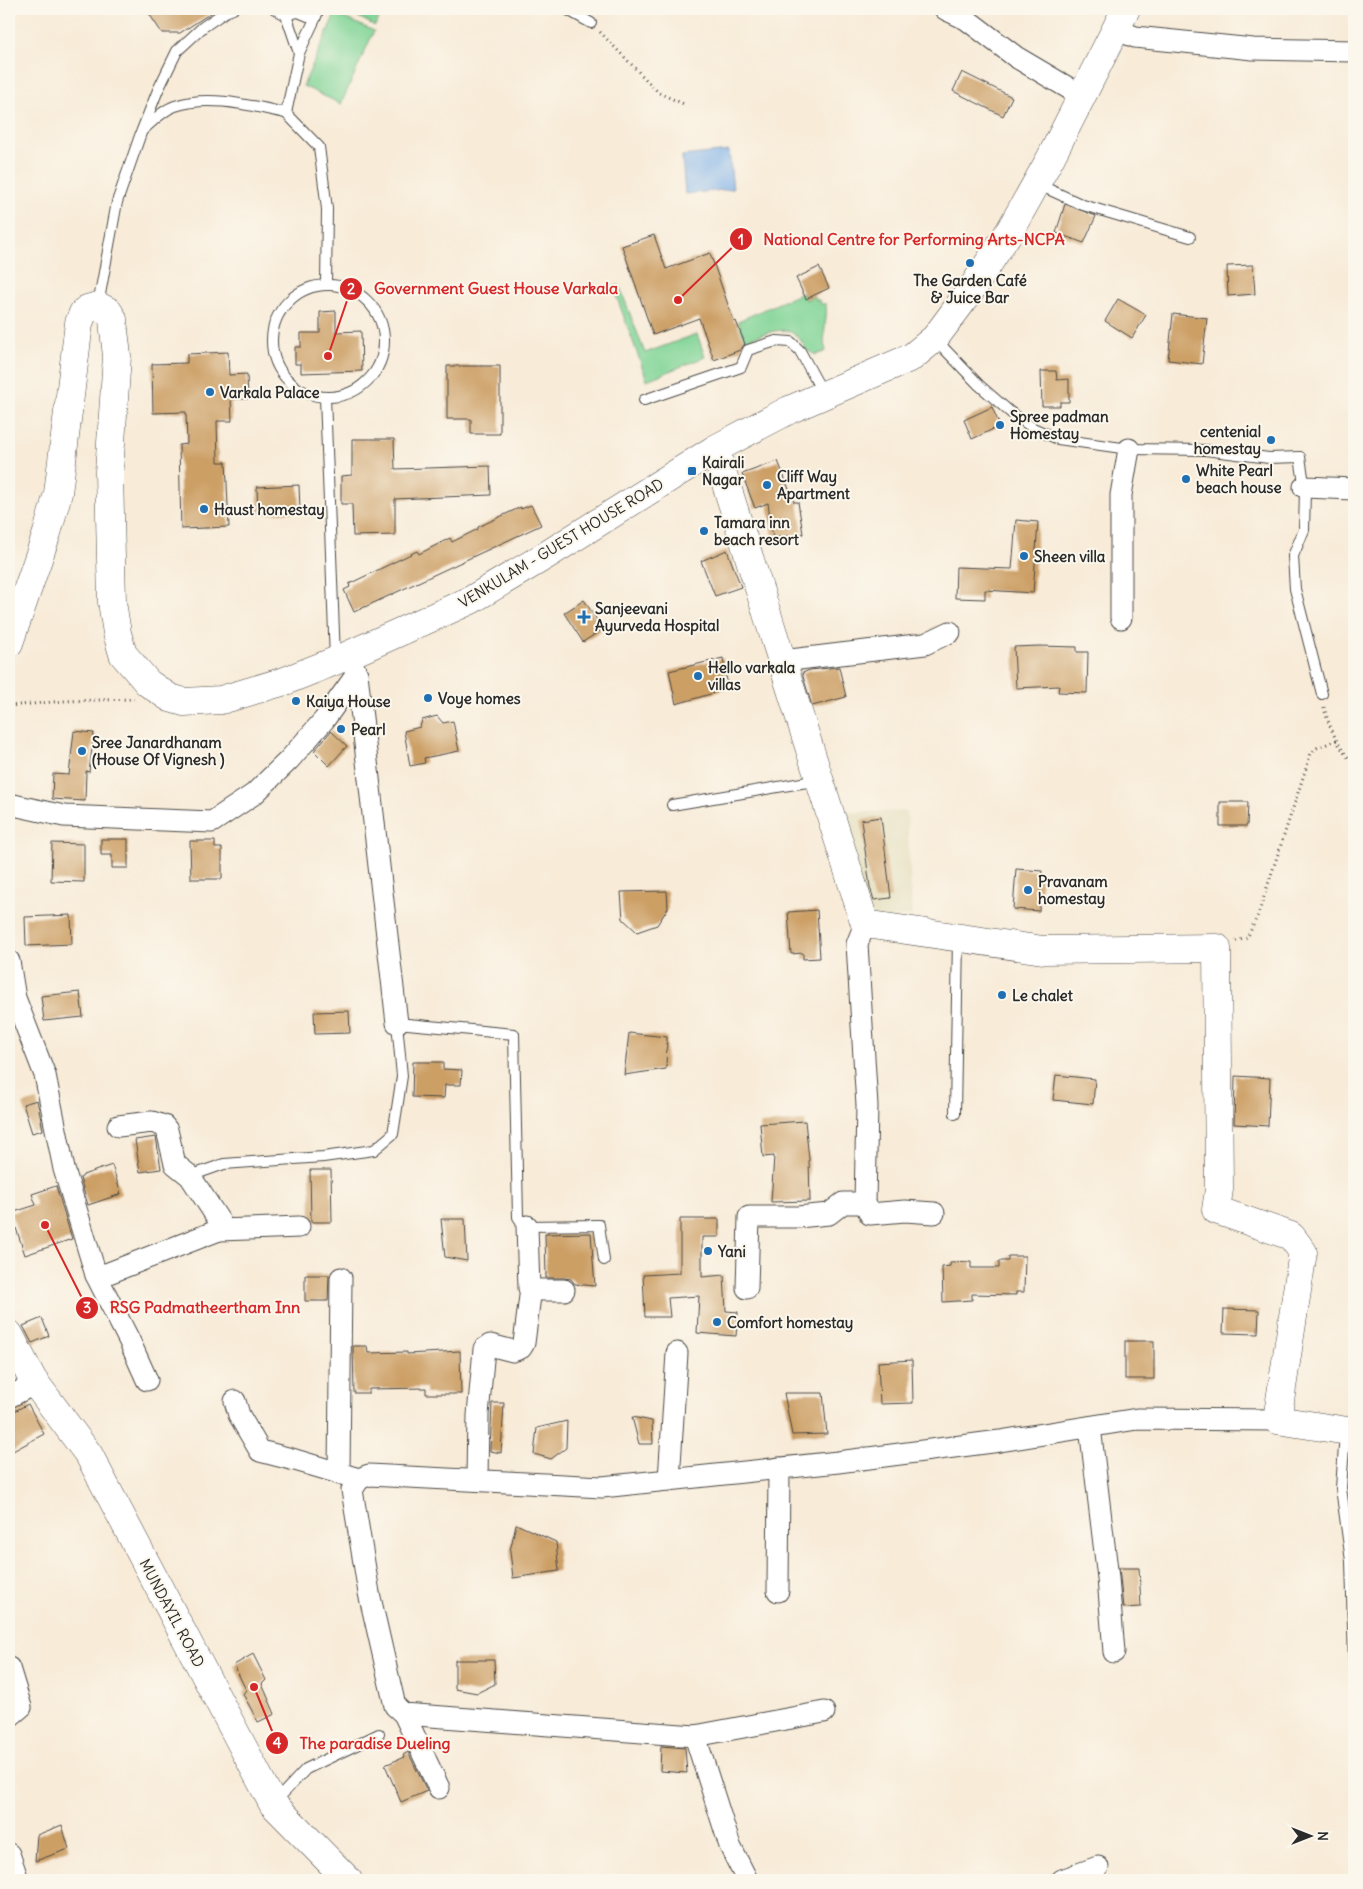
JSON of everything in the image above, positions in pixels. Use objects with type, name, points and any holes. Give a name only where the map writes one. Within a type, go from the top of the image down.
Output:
[{"type":"main road","name":"VENKULAM - GUEST HOUSE ROAD","points":[[103,308],[113,319],[117,356],[110,472],[112,602],[117,633],[123,654],[148,683],[170,698],[184,702],[221,700],[347,663],[471,600],[715,449],[789,410],[912,357],[934,338],[973,287],[1009,232],[1121,19]]},
{"type":"main road","points":[[9,642],[47,534],[58,493],[80,317],[87,309],[103,308]]},
{"type":"main road","points":[[715,449],[865,924],[1043,950],[1217,948],[1219,1188],[1216,1210],[1291,1236],[1303,1252],[1277,1420],[1350,1432]]},
{"type":"main road","name":"MUNDAYIL ROAD","points":[[9,1334],[36,1383],[89,1454],[273,1804],[348,1880]]},
{"type":"street","points":[[946,9],[966,19],[1016,57],[1082,96]]},
{"type":"street","points":[[1121,19],[1135,37],[1253,49],[1354,51]]},
{"type":"street","points":[[1121,618],[1122,495],[1130,449]]},
{"type":"street","points":[[1304,487],[1354,489]]},
{"type":"street","points":[[782,661],[925,644],[950,632]]},
{"type":"street","points":[[9,804],[64,816],[212,822],[254,794],[289,760],[324,720],[347,663]]},
{"type":"street","points":[[347,663],[398,1023]]},
{"type":"street","points":[[865,924],[857,944],[867,1106],[865,1203],[870,1214],[905,1211],[934,1213]]},
{"type":"street","points":[[9,961],[15,998],[45,1076],[64,1170],[96,1275],[130,1340],[147,1380]]},
{"type":"street","points":[[118,1126],[152,1122],[164,1126],[167,1130],[173,1160],[178,1167],[190,1176],[220,1222],[219,1230]]},
{"type":"street","points":[[747,1288],[749,1217],[798,1217],[829,1214],[843,1204],[865,1203]]},
{"type":"street","points":[[477,1480],[478,1415],[484,1349],[490,1345],[519,1350],[523,1346],[531,1293],[529,1288],[527,1226]]},
{"type":"street","points":[[96,1275],[101,1276],[219,1230],[299,1227]]},
{"type":"street","points":[[342,1278],[350,1476],[369,1593],[395,1706],[404,1714],[439,1788]]},
{"type":"street","points":[[531,1293],[537,1290],[564,1290]]},
{"type":"street","points":[[669,1480],[677,1353]]},
{"type":"street","points":[[9,1397],[36,1383]]},
{"type":"street","points":[[235,1401],[239,1415],[260,1451],[350,1476],[369,1475],[602,1487],[1000,1441],[1137,1419],[1277,1420]]},
{"type":"street","points":[[1090,1427],[1108,1578],[1114,1652]]},
{"type":"street","points":[[778,1591],[779,1468]]},
{"type":"street","points":[[9,1668],[21,1707],[9,1717]]},
{"type":"street","points":[[404,1714],[694,1736],[824,1712]]},
{"type":"street","points":[[694,1736],[730,1846],[747,1880]]},
{"type":"street","points":[[9,1854],[18,1880]]},
{"type":"street","points":[[1062,1880],[1098,1867]]},
{"type":"lane","points":[[103,308],[117,202],[142,130],[177,51],[203,27],[233,9]]},
{"type":"lane","points":[[275,9],[286,15],[299,53]]},
{"type":"lane","points":[[566,9],[591,23]]},
{"type":"lane","points":[[286,15],[298,12],[317,14],[299,53],[286,112]]},
{"type":"lane","points":[[142,130],[174,106],[194,102],[233,102],[286,112],[318,147],[327,209],[326,285]]},
{"type":"lane","points":[[1036,183],[1083,205],[1190,237]]},
{"type":"lane","points":[[334,285],[353,290],[368,302],[379,317],[384,336],[382,355],[374,373],[361,387],[344,395],[325,397],[308,394],[292,385],[281,372],[274,355],[272,338],[276,320],[284,305],[298,293],[315,286],[334,285]]},
{"type":"lane","points":[[934,338],[979,385],[1010,412],[1033,428],[1058,439],[1130,449],[1204,450],[1269,458],[1300,457],[1304,487],[1304,530],[1293,556],[1295,589],[1322,694]]},
{"type":"lane","points":[[644,400],[741,366],[748,350],[776,341],[791,342],[800,351],[824,396]]},
{"type":"lane","points":[[325,397],[347,663]]},
{"type":"lane","points":[[672,805],[820,780]]},
{"type":"lane","points":[[955,1114],[958,938]]},
{"type":"lane","points":[[190,1176],[224,1164],[323,1157],[374,1150],[393,1134],[402,1076],[398,1023],[514,1034],[518,1217],[527,1226],[599,1225],[604,1260]]},
{"type":"lane","points":[[1350,1432],[1341,1488],[1351,1561],[1354,1663]]},
{"type":"lane","points":[[273,1804],[306,1769],[379,1734]]},
{"type":"path","points":[[591,23],[659,93],[686,105]]},
{"type":"path","points":[[1322,694],[1326,714],[1337,740],[1341,748],[1354,762]]},
{"type":"path","points":[[9,706],[64,701],[170,698]]},
{"type":"path","points":[[1217,948],[1247,938],[1258,915],[1311,753],[1317,748],[1337,740]]},
{"type":"shaded area","points":[[907,811],[912,915],[866,921],[833,813]]},
{"type":"green space","points":[[344,9],[384,9],[375,26]]},
{"type":"green space","points":[[335,14],[374,31],[341,104],[303,86]]},
{"type":"green space","points":[[619,285],[645,353],[697,334],[705,357],[647,380],[613,287]]},
{"type":"green space","points":[[802,293],[806,300],[814,296],[821,304],[826,304],[824,339],[826,351],[816,355],[806,350],[801,340],[795,334],[788,331],[772,331],[745,340],[738,321]]},
{"type":"water","points":[[729,151],[733,189],[685,194],[682,156]]},
{"type":"building","points":[[146,9],[217,9],[180,33],[162,33]]},
{"type":"building","points":[[962,72],[1012,97],[1003,116],[953,91]]},
{"type":"building","points":[[1065,204],[1096,216],[1084,243],[1056,233]]},
{"type":"building","points":[[654,235],[666,269],[710,253],[734,322],[736,321],[745,344],[740,350],[714,360],[699,318],[653,335],[622,246]]},
{"type":"building","points":[[1253,265],[1255,294],[1228,296],[1227,266]]},
{"type":"building","points":[[819,267],[829,288],[806,299],[796,278]]},
{"type":"building","points":[[1118,299],[1146,315],[1132,338],[1105,321]]},
{"type":"building","points":[[336,311],[336,332],[361,331],[362,371],[301,373],[301,364],[295,364],[295,347],[301,347],[301,333],[320,333],[320,312]]},
{"type":"building","points":[[1173,314],[1207,318],[1202,364],[1168,360]]},
{"type":"building","points":[[228,352],[229,375],[247,374],[248,399],[231,399],[232,421],[217,421],[218,462],[226,462],[229,527],[181,529],[179,445],[187,444],[186,412],[153,413],[152,364],[187,363],[187,354]]},
{"type":"building","points":[[447,366],[500,366],[500,434],[471,434],[471,419],[447,419]]},
{"type":"building","points":[[1041,371],[1056,371],[1057,380],[1069,379],[1069,402],[1060,402],[1060,406],[1042,406]]},
{"type":"building","points":[[992,407],[1000,426],[972,439],[964,420]]},
{"type":"building","points":[[352,439],[394,439],[395,469],[490,466],[491,495],[395,499],[395,535],[353,536],[352,504],[341,504],[341,476],[352,475]]},
{"type":"building","points":[[778,461],[794,502],[798,502],[803,534],[773,538],[768,503],[755,508],[742,474]]},
{"type":"building","points":[[299,485],[300,512],[258,514],[257,487]]},
{"type":"building","points":[[531,505],[541,525],[354,612],[344,590],[350,587],[349,584],[417,551],[419,554],[450,538],[452,542],[478,529],[478,527],[521,507],[521,509]]},
{"type":"building","points":[[1016,520],[1038,522],[1033,593],[985,590],[985,599],[955,598],[956,567],[1012,569]]},
{"type":"building","points":[[727,550],[741,587],[715,596],[701,561]]},
{"type":"building","points":[[584,600],[603,629],[583,642],[564,613]]},
{"type":"building","points":[[1014,647],[1077,647],[1077,652],[1088,652],[1087,693],[1058,692],[1059,686],[1016,688]]},
{"type":"building","name":"Hello varkala villas","points":[[723,658],[727,681],[721,691],[676,704],[669,671]]},
{"type":"building","points":[[839,667],[846,697],[812,706],[802,673],[810,670]]},
{"type":"building","points":[[437,716],[443,723],[453,721],[459,751],[424,758],[425,763],[410,766],[404,731],[420,727],[422,720]]},
{"type":"building","points":[[74,731],[94,733],[89,772],[86,771],[85,801],[52,799],[53,774],[69,775]]},
{"type":"building","points":[[331,731],[347,746],[329,766],[314,751]]},
{"type":"building","points":[[1220,802],[1248,802],[1247,826],[1220,826]]},
{"type":"building","points":[[881,817],[891,898],[874,900],[870,887],[861,820]]},
{"type":"building","points":[[101,839],[128,839],[128,868],[112,868],[112,855],[101,855]]},
{"type":"building","points":[[190,841],[215,841],[215,848],[222,848],[222,879],[191,879]]},
{"type":"building","points":[[52,843],[84,844],[84,882],[51,881]]},
{"type":"building","name":"Pravanam homestay","points":[[1016,869],[1042,871],[1039,911],[1013,909]]},
{"type":"building","points":[[667,891],[668,908],[657,925],[637,932],[623,919],[621,892]]},
{"type":"building","points":[[817,910],[820,958],[803,959],[803,953],[791,954],[788,912]]},
{"type":"building","points":[[71,915],[72,944],[26,946],[25,917]]},
{"type":"building","points":[[80,992],[83,1017],[44,1021],[41,996]]},
{"type":"building","points":[[349,1011],[350,1033],[315,1034],[314,1012]]},
{"type":"building","points":[[629,1033],[667,1037],[666,1069],[624,1075]]},
{"type":"building","points":[[413,1062],[443,1062],[443,1069],[462,1070],[461,1085],[445,1085],[444,1098],[412,1097]]},
{"type":"building","points":[[1056,1075],[1095,1079],[1093,1104],[1053,1100]]},
{"type":"building","points":[[1235,1076],[1270,1078],[1268,1126],[1234,1124]]},
{"type":"building","points":[[37,1100],[43,1130],[32,1133],[23,1104]]},
{"type":"building","points":[[805,1121],[809,1159],[810,1201],[771,1202],[774,1156],[763,1157],[760,1124]]},
{"type":"building","points":[[156,1137],[161,1169],[140,1172],[135,1140]]},
{"type":"building","points":[[112,1165],[121,1194],[88,1205],[80,1178],[83,1175]]},
{"type":"building","points":[[310,1170],[331,1170],[332,1222],[311,1222]]},
{"type":"building","points":[[56,1186],[72,1239],[25,1255],[11,1213],[36,1205],[32,1194]]},
{"type":"building","points":[[441,1219],[465,1219],[467,1261],[445,1257]]},
{"type":"building","points":[[680,1219],[719,1219],[719,1237],[702,1237],[702,1277],[724,1275],[726,1311],[738,1312],[736,1336],[697,1333],[699,1296],[668,1298],[670,1317],[645,1317],[643,1275],[680,1273]]},
{"type":"building","points":[[591,1233],[595,1286],[575,1284],[571,1279],[546,1278],[545,1234]]},
{"type":"building","points":[[1008,1256],[1025,1256],[1024,1292],[1016,1292],[1016,1295],[972,1294],[972,1300],[943,1302],[942,1267],[950,1266],[950,1263],[971,1262],[971,1268],[999,1268],[999,1261],[1008,1261]]},
{"type":"building","points":[[305,1275],[329,1275],[328,1301],[305,1301]]},
{"type":"building","points":[[1224,1309],[1259,1310],[1258,1334],[1223,1333]]},
{"type":"building","points":[[42,1318],[49,1336],[32,1343],[23,1326]]},
{"type":"building","points":[[1125,1341],[1154,1341],[1154,1379],[1125,1379]]},
{"type":"building","points":[[353,1346],[367,1346],[368,1353],[407,1352],[407,1354],[460,1351],[461,1394],[426,1394],[426,1388],[369,1389],[369,1393],[354,1393]]},
{"type":"building","points":[[912,1360],[913,1403],[880,1404],[878,1362]]},
{"type":"building","points":[[784,1393],[823,1393],[827,1434],[792,1435]]},
{"type":"building","points":[[492,1403],[504,1403],[501,1453],[490,1451]]},
{"type":"building","points":[[28,1404],[44,1434],[13,1451],[9,1442],[9,1414]]},
{"type":"building","points":[[632,1417],[652,1421],[653,1444],[639,1444]]},
{"type":"building","points":[[567,1421],[566,1448],[551,1459],[534,1454],[537,1428]]},
{"type":"building","points":[[516,1524],[556,1542],[559,1571],[513,1578],[510,1551]]},
{"type":"building","points":[[1119,1568],[1139,1568],[1141,1607],[1123,1608]]},
{"type":"building","points":[[253,1654],[266,1680],[262,1684],[275,1714],[258,1722],[243,1694],[246,1690],[234,1665]]},
{"type":"building","points":[[455,1660],[494,1660],[495,1684],[477,1693],[455,1689]]},
{"type":"building","points":[[661,1746],[685,1748],[687,1773],[660,1771]]},
{"type":"building","points":[[408,1752],[427,1791],[401,1802],[385,1765],[404,1757],[403,1755]]},
{"type":"building","points":[[62,1825],[69,1849],[35,1861],[37,1835]]},
{"type":"place","name":"The Garden Café & Juice Bar","points":[[970,263]]},
{"type":"place","name":"National Centre for Performing Arts-NCPA","points":[[678,300]]},
{"type":"place","name":"Government Guest House Varkala","points":[[328,356]]},
{"type":"place","name":"Varkala Palace","points":[[210,392]]},
{"type":"place","name":"Spree padman Homestay","points":[[1000,425]]},
{"type":"place","name":"centenial homestay","points":[[1271,440]]},
{"type":"place","name":"Kairali Nagar","points":[[692,471]]},
{"type":"place","name":"White Pearl beach house","points":[[1186,479]]},
{"type":"place","name":"Cliff Way Apartment","points":[[767,485]]},
{"type":"place","name":"Haust homestay","points":[[204,509]]},
{"type":"place","name":"Tamara inn beach resort","points":[[704,531]]},
{"type":"place","name":"Sheen villa","points":[[1024,556]]},
{"type":"place","name":"Sanjeevani Ayurveda Hospital","points":[[584,617]]},
{"type":"place","name":"Hello varkala villas","points":[[698,676]]},
{"type":"place","name":"Voye homes","points":[[428,698]]},
{"type":"place","name":"Kaiya House","points":[[296,701]]},
{"type":"place","name":"Pearl","points":[[341,729]]},
{"type":"place","name":"Sree Janardhanam (House Of Vignesh )","points":[[82,751]]},
{"type":"place","name":"Pravanam homestay","points":[[1028,890]]},
{"type":"place","name":"Le chalet","points":[[1002,995]]},
{"type":"place","name":"RSG Padmatheertham Inn","points":[[45,1225]]},
{"type":"place","name":"Yani","points":[[708,1251]]},
{"type":"place","name":"Comfort homestay","points":[[717,1322]]},
{"type":"place","name":"The paradise Dueling","points":[[254,1687]]}]
